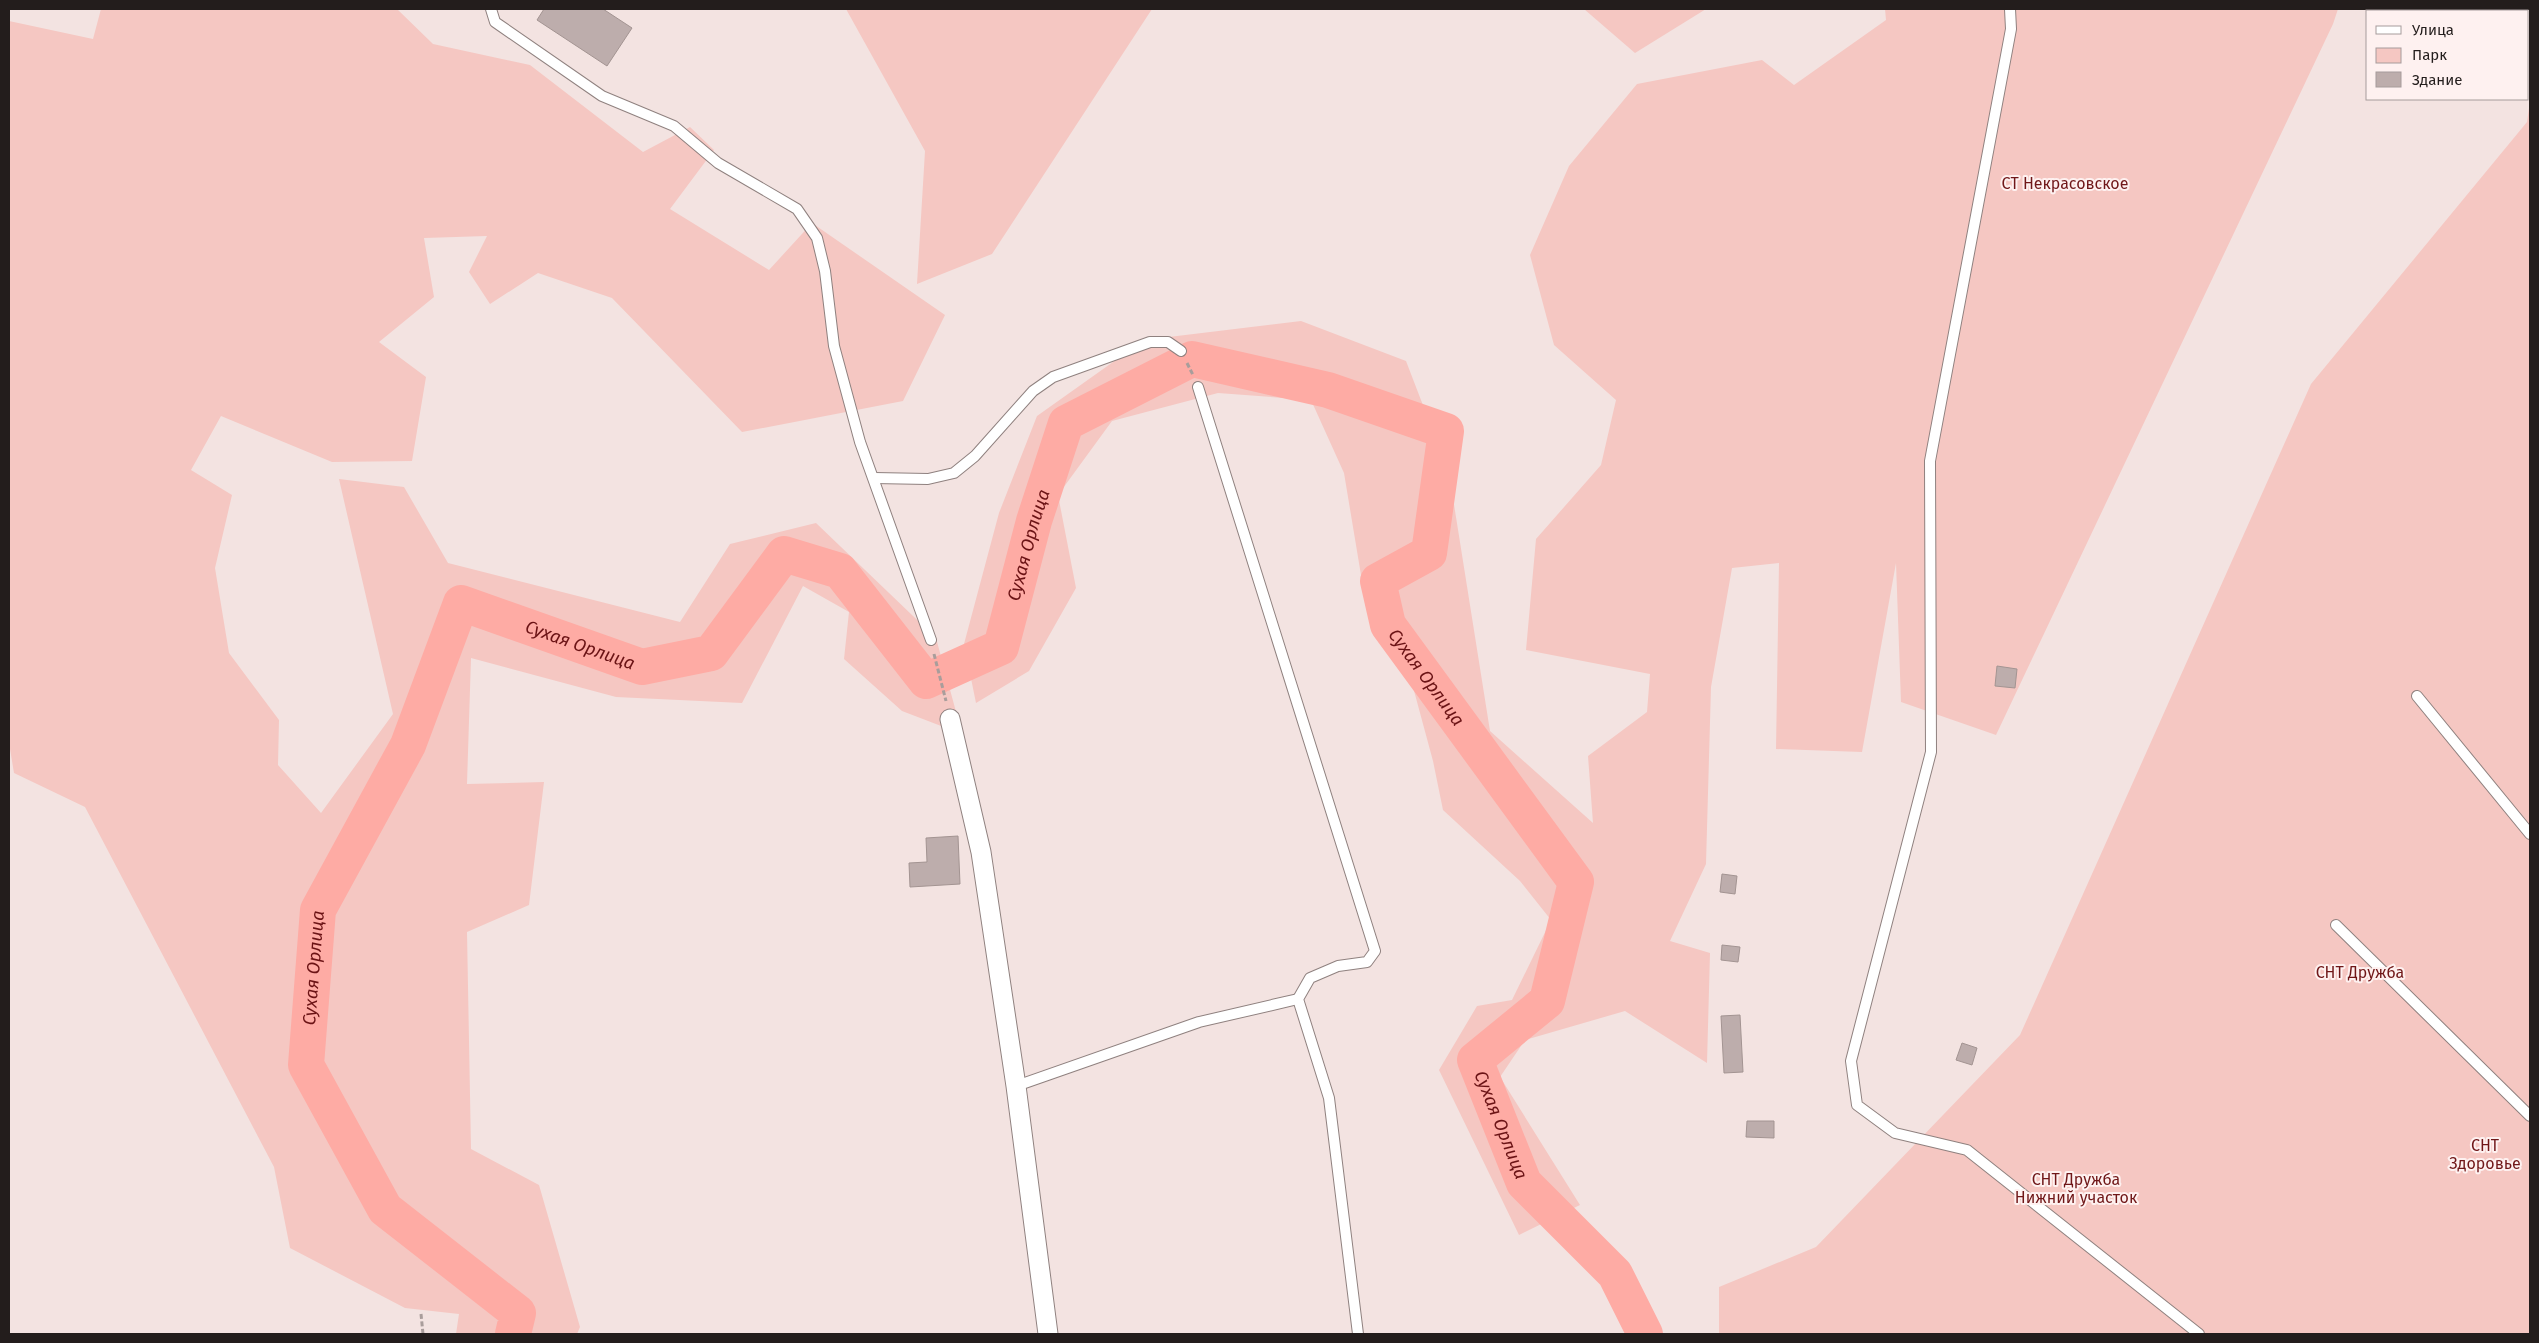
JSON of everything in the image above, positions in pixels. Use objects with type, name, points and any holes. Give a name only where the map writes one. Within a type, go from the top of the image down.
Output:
[{"type":"street","points":[[950,719],[981,852],[1016,1086],[1048,1334]]},
{"type":"lane","points":[[491,9],[496,22],[602,96],[674,126],[718,163],[797,209],[817,238],[825,271],[834,346],[860,442],[931,640]]},
{"type":"lane","points":[[2010,9],[2011,29],[1930,461],[1931,752],[1852,1061],[1857,1105],[1895,1133],[1967,1150],[2199,1334]]},
{"type":"lane","points":[[874,478],[928,479],[954,473],[975,456],[1033,391],[1053,378],[1150,342],[1168,342],[1181,352]]},
{"type":"lane","points":[[1198,387],[1375,951],[1367,962],[1338,966],[1310,978],[1298,999],[1329,1098],[1358,1334]]},
{"type":"lane","points":[[2417,696],[2530,834]]},
{"type":"lane","points":[[2336,925],[2530,1116]]},
{"type":"lane","points":[[1016,1086],[1199,1022],[1298,999]]},
{"type":"path","points":[[1181,352],[1198,387]]},
{"type":"path","points":[[931,640],[950,719]]},
{"type":"path","points":[[421,1314],[423,1334]]},
{"type":"green space","points":[[101,9],[397,9],[433,44],[530,65],[643,152],[690,127],[714,150],[670,209],[769,270],[812,223],[945,315],[903,401],[742,432],[612,298],[538,273],[490,304],[469,272],[487,236],[424,238],[434,297],[379,342],[426,377],[412,461],[332,462],[221,416],[191,470],[232,495],[215,568],[229,653],[279,720],[278,765],[321,813],[393,714],[339,479],[404,487],[448,563],[680,622],[730,544],[816,523],[936,638],[962,734],[902,711],[844,659],[849,612],[803,586],[742,703],[616,697],[471,658],[467,784],[544,782],[529,905],[467,932],[471,1149],[539,1185],[580,1327],[577,1334],[456,1334],[459,1314],[405,1308],[290,1248],[274,1167],[85,807],[14,773],[9,743],[9,21],[93,39]]},
{"type":"green space","points":[[846,9],[1152,9],[992,254],[917,284],[925,151]]},
{"type":"green space","points":[[1584,9],[1706,9],[1635,53]]},
{"type":"green space","name":"СТ Некрасовское","points":[[1885,9],[2338,9],[2333,24],[1996,735],[1901,702],[1896,563],[1862,752],[1776,749],[1779,563],[1732,568],[1711,687],[1706,864],[1670,941],[1710,953],[1707,1063],[1625,1011],[1525,1040],[1500,1077],[1580,1205],[1519,1235],[1439,1070],[1477,1006],[1512,1000],[1551,920],[1520,881],[1443,810],[1433,761],[1403,650],[1362,581],[1344,473],[1311,400],[1218,393],[1112,421],[1058,495],[1076,588],[1029,671],[976,703],[964,644],[999,513],[1037,416],[1144,340],[1301,321],[1406,361],[1449,473],[1490,731],[1593,823],[1588,756],[1647,712],[1650,674],[1526,650],[1536,539],[1601,465],[1616,400],[1554,345],[1530,255],[1569,166],[1637,84],[1762,60],[1794,85],[1886,20]]},
{"type":"green space","points":[[2530,101],[2530,1334],[1719,1334],[1719,1287],[1816,1247],[2020,1035],[2311,384],[2527,122]]},
{"type":"building","points":[[544,9],[603,9],[632,28],[607,66],[537,20]]},
{"type":"building","points":[[1997,666],[2017,669],[2015,688],[1995,686]]},
{"type":"building","points":[[958,836],[960,884],[910,887],[909,863],[927,862],[926,838]]},
{"type":"building","points":[[1722,874],[1737,876],[1735,894],[1720,892]]},
{"type":"building","points":[[1722,945],[1740,947],[1738,962],[1721,960]]},
{"type":"building","points":[[1740,1015],[1743,1072],[1724,1073],[1721,1016]]},
{"type":"building","points":[[1962,1043],[1977,1048],[1972,1065],[1956,1060]]},
{"type":"building","points":[[1747,1121],[1774,1121],[1774,1138],[1746,1137]]},
{"type":"waterway","name":"Сухая Орлица","points":[[513,1334],[518,1313],[385,1209],[306,1065],[318,910],[408,745],[461,603],[642,667],[711,653],[784,554],[840,571],[926,681],[1001,647],[1034,521],[1066,423],[1192,359],[1328,390],[1446,431],[1429,553],[1378,581],[1388,625],[1576,882],[1547,1001],[1475,1060],[1524,1183],[1615,1274],[1645,1334]]},
{"type":"park label","name":"СНТ Дружба","points":[[2360,972]]},
{"type":"park label","name":"СНТ Здоровье","points":[[2485,1154]]},
{"type":"park label","name":"СНТ Дружба Нижний участок","points":[[2076,1188]]}]
